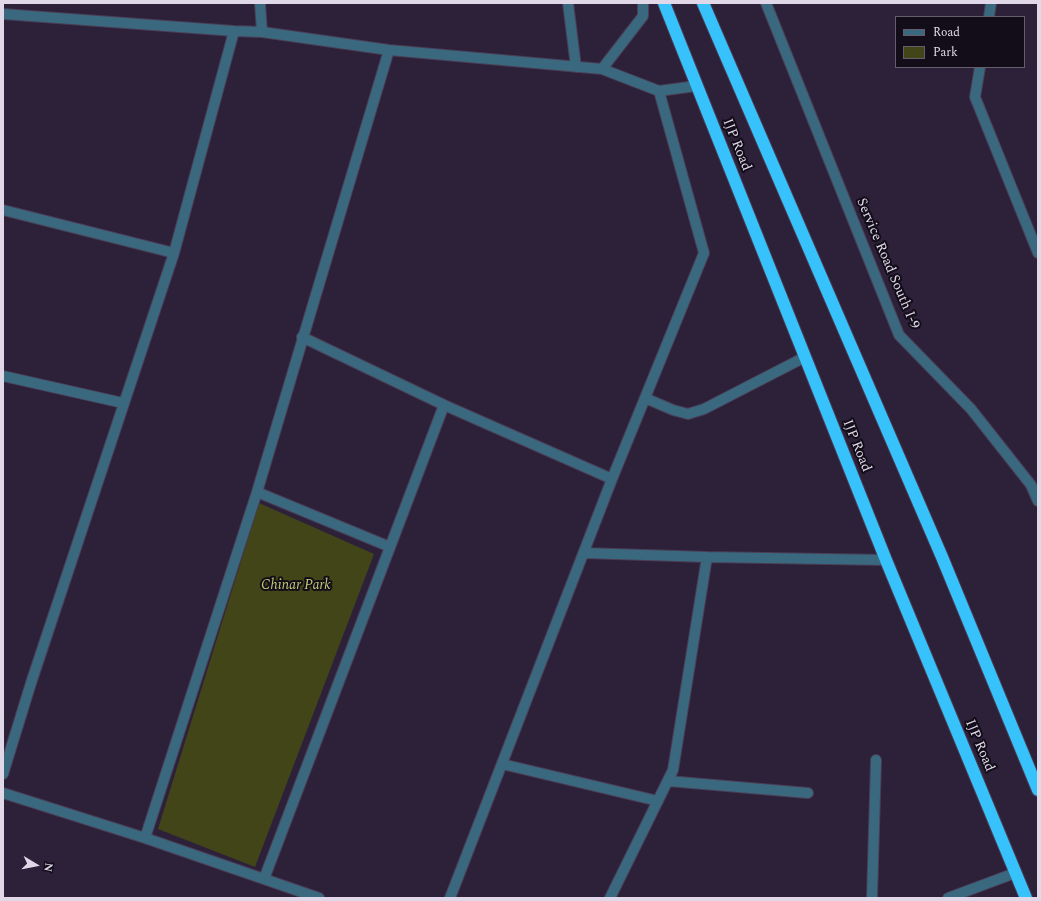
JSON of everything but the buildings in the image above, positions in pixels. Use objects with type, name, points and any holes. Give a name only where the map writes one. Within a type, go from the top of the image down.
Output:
[{"type":"highway","name":"IJP Road","points":[[664,3],[886,560],[1026,898]]},
{"type":"highway","name":"IJP Road","points":[[703,3],[942,557],[1038,790]]},
{"type":"street","points":[[260,3],[262,32]]},
{"type":"street","points":[[568,3],[576,66]]},
{"type":"street","points":[[602,69],[643,16],[643,3]]},
{"type":"street","name":"Service Road South I-9","points":[[766,3],[899,335],[971,409],[1031,485],[1038,501]]},
{"type":"street","points":[[989,16],[992,3]]},
{"type":"street","points":[[3,14],[234,32],[262,32],[389,50],[602,69],[658,91],[696,86]]},
{"type":"street","points":[[3,774],[31,683],[174,252],[234,32]]},
{"type":"street","points":[[145,838],[257,492],[302,337],[389,50]]},
{"type":"street","points":[[980,68],[975,97],[1038,253]]},
{"type":"street","points":[[450,898],[612,480],[704,253],[658,91]]},
{"type":"street","points":[[3,210],[174,252]]},
{"type":"street","points":[[302,337],[444,405],[612,480]]},
{"type":"street","points":[[645,398],[688,414],[704,409],[804,356]]},
{"type":"street","points":[[3,376],[123,403]]},
{"type":"street","points":[[264,879],[444,405]]},
{"type":"street","points":[[257,492],[390,547]]},
{"type":"street","points":[[584,553],[886,560]]},
{"type":"street","points":[[610,898],[673,770],[707,557]]},
{"type":"street","points":[[872,898],[876,760]]},
{"type":"street","points":[[502,764],[658,801]]},
{"type":"street","points":[[668,781],[808,793]]},
{"type":"street","points":[[3,793],[145,838],[319,898]]},
{"type":"street","points":[[948,898],[1015,873]]},
{"type":"green space","name":"Chinar Park","points":[[259,503],[374,554],[255,867],[158,829]]}]
